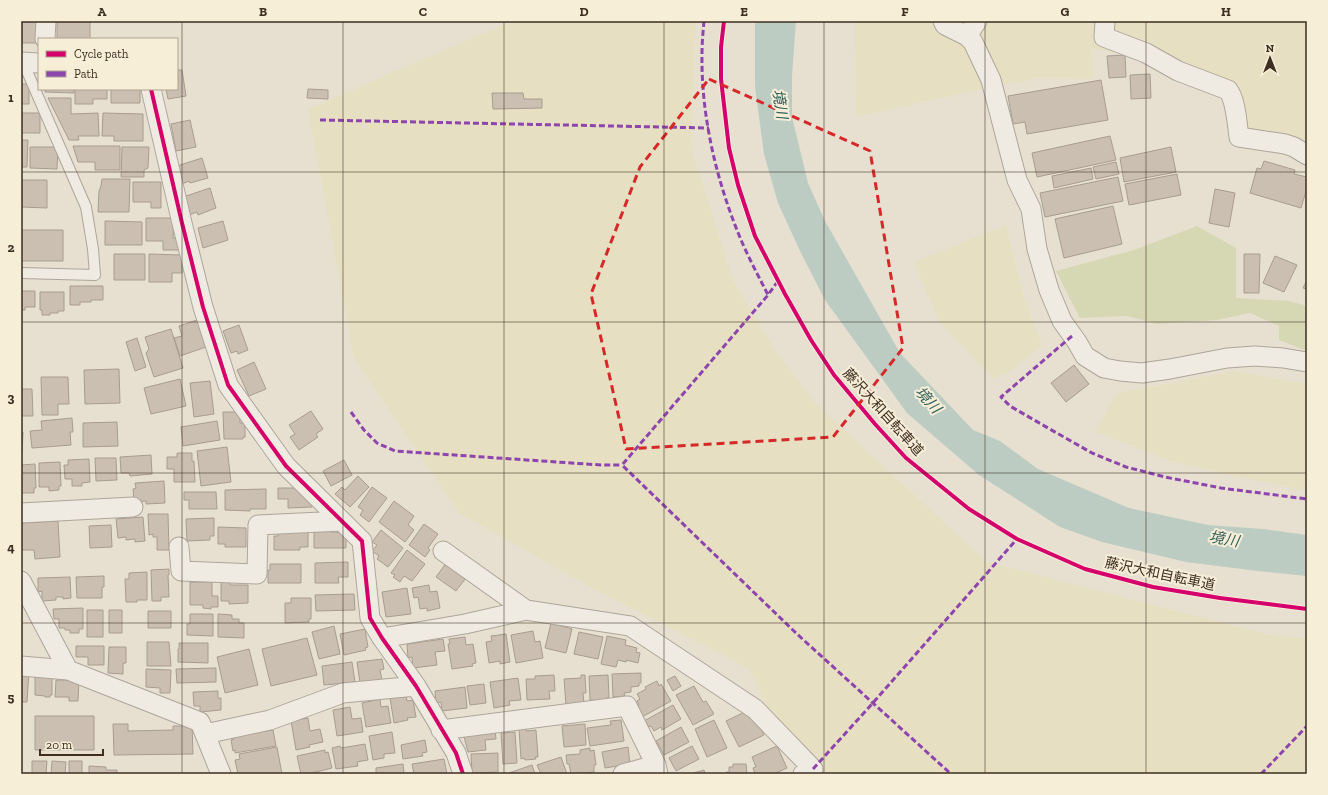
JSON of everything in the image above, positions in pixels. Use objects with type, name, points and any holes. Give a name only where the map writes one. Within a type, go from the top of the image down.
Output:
[{"type":"street","points":[[45,38],[46,21]]},
{"type":"street","points":[[943,21],[945,25],[972,28],[973,42],[991,80],[1017,180],[1031,209],[1038,249],[1049,290],[1062,320],[1085,356],[1104,368],[1142,373],[1227,358],[1255,356],[1283,358],[1307,362]]},
{"type":"street","points":[[1105,21],[1104,37],[1146,53],[1178,71],[1228,90],[1231,93],[1235,107],[1239,137],[1285,144],[1294,147],[1307,155]]},
{"type":"street","points":[[151,90],[199,291],[228,385],[286,466],[362,541],[370,618],[382,638],[416,686],[456,753],[463,774]]},
{"type":"street","points":[[21,513],[133,507]]},
{"type":"street","points":[[179,547],[181,572],[257,574],[258,525],[342,521]]},
{"type":"street","points":[[443,551],[526,610]]},
{"type":"street","points":[[21,581],[68,670]]},
{"type":"street","points":[[382,638],[465,624],[526,610],[630,626],[755,709],[813,769],[803,774]]},
{"type":"street","points":[[21,666],[68,670],[200,722],[221,774]]},
{"type":"street","points":[[205,734],[270,720],[343,693],[416,686]]},
{"type":"street","points":[[441,730],[627,706],[657,769],[623,774]]},
{"type":"lane","points":[[28,62],[38,87]]},
{"type":"lane","points":[[21,274],[95,275],[93,249],[86,207],[39,90]]},
{"type":"highlighted area","points":[[709,79],[870,151],[903,348],[833,437],[626,449],[591,294],[640,167]]},
{"type":"shaded area","points":[[512,21],[696,21],[691,147],[733,281],[777,353],[817,405],[987,562],[1271,635],[1307,638],[1307,774],[800,774],[749,669],[587,585],[459,513],[354,358],[308,109]]},
{"type":"shaded area","points":[[855,21],[1307,21],[1307,142],[1246,128],[1240,85],[1197,69],[1091,48],[1092,79],[1038,78],[856,117]]},
{"type":"shaded area","points":[[1006,225],[1025,301],[1042,345],[1010,371],[993,378],[939,322],[914,262]]},
{"type":"shaded area","points":[[1235,371],[1307,385],[1307,491],[1169,461],[1095,431],[1117,393]]},
{"type":"green space","points":[[1197,226],[1236,248],[1236,298],[1289,301],[1307,306],[1307,351],[1279,340],[1279,326],[1250,313],[1216,320],[1157,324],[1127,316],[1080,318],[1056,271],[1134,250]]},
{"type":"water","name":"境川","points":[[755,21],[796,21],[792,76],[792,117],[808,183],[825,221],[900,353],[973,430],[1000,441],[1038,469],[1129,508],[1208,525],[1263,529],[1307,535],[1307,576],[1186,562],[1102,542],[1060,527],[979,475],[907,413],[825,300],[778,203],[764,154],[755,87]]},
{"type":"building","points":[[21,21],[42,21],[38,43],[21,43]]},
{"type":"building","points":[[57,21],[90,21],[90,38],[57,38]]},
{"type":"building","points":[[1125,55],[1126,77],[1109,78],[1107,56]]},
{"type":"building","points":[[178,70],[182,70],[186,96],[168,99],[166,90],[178,90]]},
{"type":"building","points":[[1150,74],[1151,98],[1131,99],[1130,75]]},
{"type":"building","points":[[1101,80],[1108,120],[1027,134],[1025,122],[1013,124],[1008,96]]},
{"type":"building","points":[[21,84],[29,84],[29,104],[21,104]]},
{"type":"building","points":[[308,89],[328,90],[328,99],[307,98]]},
{"type":"building","points":[[45,90],[74,90],[74,93],[45,92]]},
{"type":"building","points":[[75,90],[107,90],[107,99],[93,99],[93,104],[75,104]]},
{"type":"building","points":[[111,90],[140,90],[140,103],[111,103]]},
{"type":"building","points":[[492,93],[523,93],[524,99],[542,99],[542,108],[493,109]]},
{"type":"building","points":[[48,98],[71,98],[71,114],[98,113],[99,136],[78,136],[79,140],[69,140]]},
{"type":"building","points":[[21,113],[40,113],[40,133],[21,133]]},
{"type":"building","points":[[103,113],[143,114],[143,141],[114,141],[114,136],[102,136]]},
{"type":"building","points":[[190,120],[196,147],[176,151],[171,124]]},
{"type":"building","points":[[1110,136],[1116,160],[1037,177],[1032,153]]},
{"type":"building","points":[[21,140],[28,140],[27,167],[21,167]]},
{"type":"building","points":[[73,146],[120,146],[120,170],[95,170],[95,162],[78,162]]},
{"type":"building","points":[[30,147],[58,147],[57,169],[30,168]]},
{"type":"building","points":[[122,147],[149,147],[148,168],[144,170],[144,177],[121,177]]},
{"type":"building","points":[[1171,147],[1176,172],[1124,182],[1120,158]]},
{"type":"building","points":[[202,158],[208,178],[190,183],[189,181],[182,184],[177,166]]},
{"type":"building","points":[[1264,161],[1295,170],[1294,174],[1307,177],[1307,188],[1301,208],[1250,193],[1257,168],[1261,169]]},
{"type":"building","points":[[1116,162],[1119,174],[1096,179],[1093,167]]},
{"type":"building","points":[[1091,168],[1093,179],[1054,188],[1052,176]]},
{"type":"building","points":[[1177,174],[1181,195],[1129,205],[1125,184]]},
{"type":"building","points":[[1118,177],[1123,201],[1045,217],[1040,193]]},
{"type":"building","points":[[102,179],[130,179],[129,212],[98,212],[99,191]]},
{"type":"building","points":[[21,180],[47,180],[47,208],[21,207]]},
{"type":"building","points":[[133,182],[161,182],[161,208],[151,208],[151,202],[133,202]]},
{"type":"building","points":[[210,188],[216,208],[198,215],[197,212],[189,215],[183,197]]},
{"type":"building","points":[[1215,189],[1235,193],[1229,227],[1209,223]]},
{"type":"building","points":[[1113,206],[1122,244],[1064,258],[1055,219]]},
{"type":"building","points":[[146,218],[174,218],[173,238],[179,238],[179,250],[163,250],[163,241],[146,241]]},
{"type":"building","points":[[105,221],[142,222],[142,245],[105,245]]},
{"type":"building","points":[[223,221],[228,240],[203,248],[198,228]]},
{"type":"building","points":[[21,230],[63,230],[63,261],[21,261]]},
{"type":"building","points":[[114,254],[145,254],[145,280],[114,280]]},
{"type":"building","points":[[149,254],[182,255],[182,273],[172,273],[172,282],[149,282]]},
{"type":"building","points":[[1244,254],[1260,254],[1259,293],[1244,293]]},
{"type":"building","points":[[1275,256],[1297,265],[1284,292],[1263,283]]},
{"type":"building","points":[[1307,280],[1307,289],[1303,288]]},
{"type":"building","points":[[70,286],[103,286],[103,300],[91,300],[91,302],[80,302],[80,305],[70,305]]},
{"type":"building","points":[[21,291],[35,291],[35,307],[25,307],[25,310],[21,310]]},
{"type":"building","points":[[40,292],[64,292],[64,311],[50,313],[50,315],[42,315],[42,310],[40,310]]},
{"type":"building","points":[[197,320],[206,347],[180,356],[174,338],[182,336],[179,326]]},
{"type":"building","points":[[239,325],[248,350],[238,354],[237,351],[231,353],[223,331]]},
{"type":"building","points":[[171,329],[183,368],[154,377],[146,353],[149,349],[145,337]]},
{"type":"building","points":[[137,338],[146,367],[135,371],[126,342]]},
{"type":"building","points":[[254,362],[266,389],[249,396],[237,370]]},
{"type":"building","points":[[1074,365],[1089,384],[1066,402],[1051,383]]},
{"type":"building","points":[[119,369],[120,403],[85,404],[84,370]]},
{"type":"building","points":[[41,377],[68,377],[69,404],[58,404],[58,415],[42,415]]},
{"type":"building","points":[[180,379],[186,406],[151,414],[144,388]]},
{"type":"building","points":[[210,381],[214,414],[194,417],[190,383]]},
{"type":"building","points":[[21,389],[32,389],[33,416],[21,416]]},
{"type":"building","points":[[311,411],[323,429],[316,434],[318,437],[299,450],[290,437],[295,434],[289,425]]},
{"type":"building","points":[[223,412],[240,412],[240,423],[245,423],[245,437],[243,437],[243,439],[224,439]]},
{"type":"building","points":[[72,418],[73,432],[70,432],[71,445],[32,448],[30,431],[42,430],[41,421]]},
{"type":"building","points":[[217,421],[220,440],[183,446],[181,427]]},
{"type":"building","points":[[117,422],[118,446],[83,447],[83,423]]},
{"type":"building","points":[[21,432],[23,432],[22,454],[21,454]]},
{"type":"building","points":[[227,447],[231,482],[201,486],[197,451]]},
{"type":"building","points":[[177,453],[192,453],[195,482],[174,482],[174,469],[167,469],[167,457],[177,457]]},
{"type":"building","points":[[151,455],[152,474],[130,476],[129,473],[121,473],[120,457]]},
{"type":"building","points":[[95,458],[116,458],[117,480],[96,481]]},
{"type":"building","points":[[89,459],[90,482],[82,483],[82,486],[72,486],[72,479],[65,479],[64,465],[68,465],[68,460]]},
{"type":"building","points":[[344,460],[352,475],[331,486],[323,471]]},
{"type":"building","points":[[60,462],[61,486],[59,486],[59,490],[49,491],[49,487],[39,487],[39,463]]},
{"type":"building","points":[[35,464],[36,488],[34,488],[34,493],[21,493],[21,465]]},
{"type":"building","points":[[358,476],[369,487],[350,507],[335,494],[342,487],[345,490]]},
{"type":"building","points":[[164,481],[165,503],[146,504],[146,501],[134,502],[133,489],[136,488],[135,483]]},
{"type":"building","points":[[372,487],[387,498],[369,522],[360,515],[363,510],[358,507]]},
{"type":"building","points":[[278,488],[303,488],[312,496],[312,507],[288,508],[288,499],[278,499]]},
{"type":"building","points":[[266,489],[266,509],[250,509],[250,511],[225,510],[225,490]]},
{"type":"building","points":[[184,492],[216,492],[217,509],[189,509],[189,500],[184,500]]},
{"type":"building","points":[[394,501],[414,516],[408,525],[414,530],[405,542],[379,522]]},
{"type":"building","points":[[148,514],[168,514],[169,550],[157,550],[157,537],[153,537],[153,534],[149,535]]},
{"type":"building","points":[[143,517],[145,541],[135,542],[135,539],[126,540],[126,537],[118,538],[116,519]]},
{"type":"building","points":[[214,518],[214,536],[210,536],[210,540],[187,541],[186,519]]},
{"type":"building","points":[[58,521],[60,557],[35,559],[34,550],[21,550],[21,523]]},
{"type":"building","points":[[424,524],[438,534],[428,548],[430,550],[425,557],[409,545]]},
{"type":"building","points":[[111,525],[112,547],[90,548],[89,526]]},
{"type":"building","points":[[218,527],[246,528],[246,547],[225,547],[225,544],[218,544]]},
{"type":"building","points":[[331,529],[331,532],[343,532],[343,537],[346,537],[346,548],[314,548],[314,530]]},
{"type":"building","points":[[381,530],[403,548],[388,567],[377,559],[379,556],[372,551],[377,545],[372,542]]},
{"type":"building","points":[[308,531],[308,547],[300,547],[300,550],[274,550],[274,536],[278,536],[278,532]]},
{"type":"building","points":[[407,550],[425,564],[412,581],[404,576],[400,582],[393,577],[395,575],[391,573]]},
{"type":"building","points":[[449,559],[469,574],[456,591],[436,577]]},
{"type":"building","points":[[348,562],[348,577],[338,577],[339,583],[315,583],[315,563]]},
{"type":"building","points":[[270,564],[301,564],[301,583],[268,583],[268,570],[270,570]]},
{"type":"building","points":[[169,569],[169,597],[161,597],[161,601],[152,601],[151,570]]},
{"type":"building","points":[[147,572],[147,600],[126,602],[125,579],[129,579],[129,573]]},
{"type":"building","points":[[104,576],[102,598],[77,598],[76,577]]},
{"type":"building","points":[[70,577],[71,598],[63,599],[63,597],[56,597],[56,600],[42,601],[42,591],[38,592],[38,578]]},
{"type":"building","points":[[190,582],[212,582],[212,596],[218,596],[218,607],[211,607],[211,609],[203,608],[203,605],[190,605]]},
{"type":"building","points":[[221,582],[230,582],[230,585],[248,585],[248,603],[229,604],[229,601],[221,601]]},
{"type":"building","points":[[429,585],[430,592],[437,591],[440,608],[427,611],[427,608],[420,609],[418,597],[414,598],[412,588]]},
{"type":"building","points":[[407,588],[411,614],[386,617],[382,592]]},
{"type":"building","points":[[354,594],[355,610],[316,611],[315,595]]},
{"type":"building","points":[[291,598],[311,598],[311,619],[309,619],[309,622],[285,623],[285,603],[291,603]]},
{"type":"building","points":[[83,608],[83,629],[79,629],[79,633],[70,633],[70,630],[59,628],[59,619],[54,619],[53,609]]},
{"type":"building","points":[[87,610],[103,610],[103,637],[87,637]]},
{"type":"building","points":[[109,610],[122,610],[122,633],[109,633]]},
{"type":"building","points":[[148,611],[171,611],[171,628],[148,628]]},
{"type":"building","points":[[190,614],[213,614],[213,636],[187,635],[187,624],[190,624]]},
{"type":"building","points":[[218,614],[232,615],[232,619],[239,619],[239,623],[244,623],[244,638],[218,637]]},
{"type":"building","points":[[551,623],[572,629],[566,653],[545,648]]},
{"type":"building","points":[[334,626],[340,654],[319,659],[312,632]]},
{"type":"building","points":[[365,629],[368,647],[365,648],[366,650],[344,655],[340,634]]},
{"type":"building","points":[[533,631],[535,642],[540,641],[543,658],[516,663],[511,635]]},
{"type":"building","points":[[579,632],[603,637],[598,659],[574,654]]},
{"type":"building","points":[[506,634],[510,662],[500,664],[500,661],[489,663],[486,642],[492,641],[491,636]]},
{"type":"building","points":[[607,636],[626,640],[625,645],[637,648],[636,652],[640,653],[638,663],[618,660],[616,667],[601,664]]},
{"type":"building","points":[[465,637],[466,645],[473,644],[476,663],[472,664],[473,666],[452,669],[448,644],[450,644],[449,639]]},
{"type":"building","points":[[307,638],[317,675],[271,686],[262,649]]},
{"type":"building","points":[[443,639],[445,651],[435,652],[437,665],[413,668],[412,657],[408,658],[407,644]]},
{"type":"building","points":[[147,642],[169,642],[171,666],[147,666]]},
{"type":"building","points":[[179,643],[208,643],[208,663],[178,662]]},
{"type":"building","points":[[76,646],[104,646],[104,665],[88,665],[88,657],[76,657]]},
{"type":"building","points":[[109,647],[126,647],[126,663],[123,663],[123,674],[108,673]]},
{"type":"building","points":[[249,649],[258,685],[225,693],[217,657]]},
{"type":"building","points":[[382,659],[384,669],[380,670],[382,680],[360,683],[357,662]]},
{"type":"building","points":[[352,662],[355,682],[324,685],[322,666]]},
{"type":"building","points":[[216,668],[216,682],[177,683],[176,669]]},
{"type":"building","points":[[146,669],[171,670],[170,693],[160,693],[160,688],[146,687]]},
{"type":"building","points":[[35,670],[52,670],[52,695],[50,695],[50,697],[35,695]]},
{"type":"building","points":[[21,672],[29,672],[27,702],[21,702]]},
{"type":"building","points":[[641,673],[641,683],[639,683],[639,686],[631,687],[631,692],[624,693],[625,696],[613,697],[612,674]]},
{"type":"building","points":[[554,675],[555,691],[549,691],[550,699],[527,700],[526,679],[535,679],[535,676]]},
{"type":"building","points":[[581,675],[585,675],[586,693],[583,693],[584,704],[566,705],[564,679],[581,678]]},
{"type":"building","points":[[608,675],[609,697],[607,698],[607,701],[590,700],[589,676]]},
{"type":"building","points":[[675,676],[681,686],[673,691],[667,680]]},
{"type":"building","points":[[518,678],[521,700],[509,701],[510,705],[494,708],[490,682]]},
{"type":"building","points":[[56,680],[79,680],[78,701],[69,701],[69,697],[55,697]]},
{"type":"building","points":[[657,681],[659,686],[661,684],[671,701],[642,717],[636,707],[639,705],[637,701],[640,699],[637,694],[646,689],[645,687]]},
{"type":"building","points":[[484,684],[486,703],[470,705],[467,686]]},
{"type":"building","points":[[694,686],[703,702],[706,701],[714,714],[693,725],[676,695]]},
{"type":"building","points":[[465,687],[467,708],[442,711],[441,702],[436,703],[435,691]]},
{"type":"building","points":[[218,691],[218,698],[221,698],[221,710],[200,712],[200,706],[194,706],[193,692]]},
{"type":"building","points":[[406,696],[407,701],[413,700],[416,717],[407,718],[408,720],[394,723],[390,698]]},
{"type":"building","points":[[380,699],[381,707],[388,706],[391,723],[366,727],[362,703]]},
{"type":"building","points":[[673,705],[681,719],[662,730],[661,727],[654,731],[651,726],[647,727],[644,721]]},
{"type":"building","points":[[350,707],[352,719],[361,718],[363,732],[337,736],[333,710]]},
{"type":"building","points":[[751,709],[764,735],[739,747],[726,721]]},
{"type":"building","points":[[35,716],[94,716],[94,750],[35,750]]},
{"type":"building","points":[[308,718],[310,731],[320,729],[323,742],[296,750],[291,721]]},
{"type":"building","points":[[621,720],[624,741],[590,746],[587,728],[611,725],[610,721]]},
{"type":"building","points":[[714,720],[727,748],[707,757],[695,729]]},
{"type":"building","points":[[113,724],[128,724],[128,731],[173,730],[173,726],[192,726],[193,754],[114,755]]},
{"type":"building","points":[[585,724],[586,745],[564,747],[562,726]]},
{"type":"building","points":[[681,727],[689,742],[664,755],[656,741]]},
{"type":"building","points":[[526,728],[526,731],[536,730],[538,757],[535,757],[536,759],[521,759],[519,729]]},
{"type":"building","points":[[273,730],[276,746],[235,753],[235,750],[233,751],[231,740],[234,739],[233,737],[253,731],[254,733]]},
{"type":"building","points":[[495,730],[496,739],[485,740],[486,750],[468,752],[463,733]]},
{"type":"building","points":[[392,732],[395,753],[384,754],[384,758],[373,760],[369,736]]},
{"type":"building","points":[[515,732],[517,763],[503,764],[501,733]]},
{"type":"building","points":[[425,740],[427,752],[422,753],[423,756],[403,759],[401,745]]},
{"type":"building","points":[[365,744],[368,760],[357,762],[358,766],[336,769],[332,748]]},
{"type":"building","points":[[692,746],[699,759],[676,771],[669,758]]},
{"type":"building","points":[[777,746],[787,768],[774,774],[755,774],[753,768],[756,767],[752,757]]},
{"type":"building","points":[[277,747],[282,774],[238,774],[235,760],[240,759],[239,754]]},
{"type":"building","points":[[628,747],[630,764],[605,768],[602,752]]},
{"type":"building","points":[[590,748],[590,751],[594,750],[596,765],[594,765],[594,772],[571,774],[569,764],[567,764],[566,755],[580,754],[580,750]]},
{"type":"building","points":[[325,750],[325,753],[328,752],[332,768],[308,774],[301,774],[297,756]]},
{"type":"building","points":[[498,753],[498,772],[472,773],[471,754]]},
{"type":"building","points":[[561,757],[567,774],[541,774],[537,765]]},
{"type":"building","points":[[444,759],[447,774],[414,774],[412,764]]},
{"type":"building","points":[[32,761],[47,761],[46,774],[32,774]]},
{"type":"building","points":[[52,761],[66,762],[65,774],[51,774]]},
{"type":"building","points":[[69,761],[82,761],[82,774],[69,774]]},
{"type":"building","points":[[403,764],[404,774],[376,774],[376,768]]},
{"type":"building","points":[[733,764],[746,764],[747,774],[726,774],[726,772],[729,772],[729,767],[733,767]]},
{"type":"building","points":[[532,765],[535,774],[509,774],[509,773]]},
{"type":"building","points":[[89,766],[106,767],[106,770],[117,770],[117,774],[89,774]]},
{"type":"building","points":[[704,770],[705,774],[690,774]]},
{"type":"marked path","points":[[704,21],[702,50],[704,100],[707,123],[717,169],[723,192],[739,235],[768,295]]},
{"type":"marked path","points":[[320,120],[709,128]]},
{"type":"marked path","points":[[778,281],[768,295],[622,465],[797,634],[951,774]]},
{"type":"marked path","points":[[1072,336],[1001,397],[1010,406],[1092,453],[1126,467],[1165,477],[1221,488],[1307,499]]},
{"type":"marked path","points":[[351,412],[364,430],[377,443],[395,451],[601,465],[622,465]]},
{"type":"marked path","points":[[813,769],[1017,539]]},
{"type":"marked path","points":[[1261,774],[1307,726]]},
{"type":"cycle path","name":"藤沢大和自転車道","points":[[724,21],[721,47],[721,79],[729,148],[738,185],[755,236],[811,340],[834,375],[906,458],[969,509],[1017,539],[1085,569],[1153,587],[1220,598],[1307,609]]},
{"type":"cycle path","points":[[151,90],[203,307],[228,385],[286,466],[362,541],[370,618],[382,638],[416,686],[456,753],[463,774]]}]
